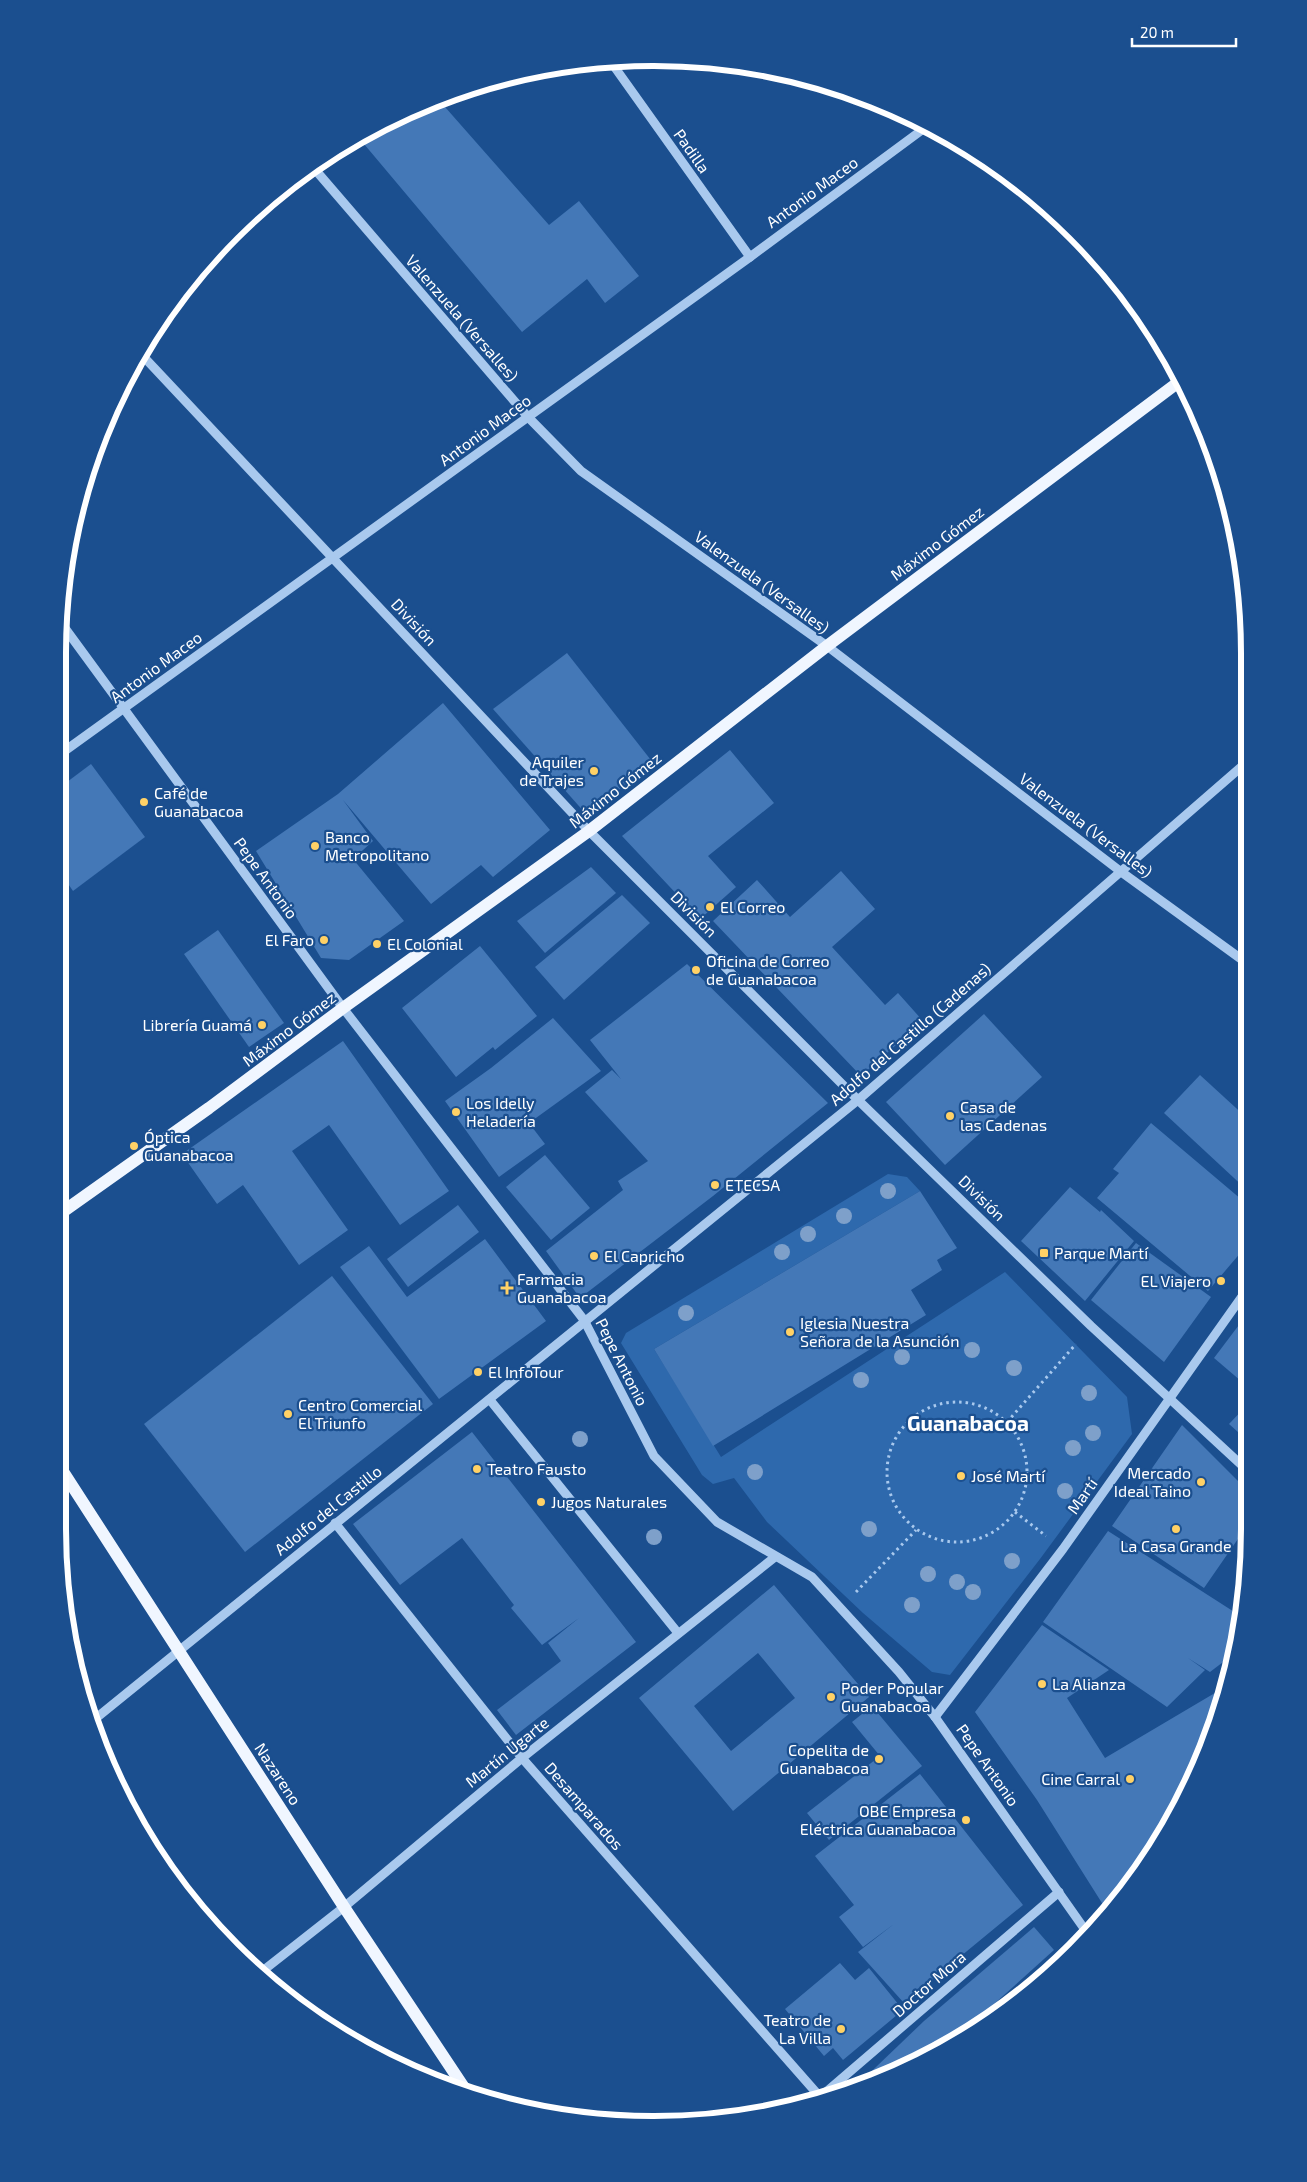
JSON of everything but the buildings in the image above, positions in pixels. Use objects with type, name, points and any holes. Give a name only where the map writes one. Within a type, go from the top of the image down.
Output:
[{"type":"main road","name":"Máximo Gómez","points":[[66,1208],[209,1108],[343,1008],[590,831],[827,646],[1175,385]]},
{"type":"main road","name":"Nazareno","points":[[66,1476],[344,1907],[461,2084]]},
{"type":"street","name":"Padilla","points":[[615,68],[750,257]]},
{"type":"street","name":"Antonio Maceo","points":[[66,750],[750,257],[921,131]]},
{"type":"street","name":"Valenzuela (Versalles)","points":[[317,172],[528,417],[581,471],[827,646],[1120,871],[1241,959]]},
{"type":"street","name":"División","points":[[146,359],[590,831],[858,1100],[1091,1326],[1171,1397],[1241,1464]]},
{"type":"street","name":"Pepe Antonio","points":[[67,631],[343,1008],[584,1320],[654,1456],[717,1522],[812,1577],[899,1672],[935,1717],[1084,1928]]},
{"type":"street","name":"Adolfo del Castillo (Cadenas)","points":[[584,1320],[858,1100],[1241,767]]},
{"type":"street","name":"Martí","points":[[935,1717],[1063,1549],[1241,1298]]},
{"type":"street","name":"Adolfo del Castillo","points":[[97,1717],[335,1523],[490,1400],[584,1320]]},
{"type":"street","points":[[490,1400],[678,1633]]},
{"type":"street","name":"Desamparados","points":[[335,1523],[522,1758],[816,2093]]},
{"type":"street","name":"Martín Ugarte","points":[[265,1969],[344,1907],[522,1758],[775,1557]]},
{"type":"street","name":"Doctor Mora","points":[[831,2088],[1059,1892]]},
{"type":"path","points":[[1007,1422],[1091,1326]]},
{"type":"path","points":[[966,1403],[988,1409],[1007,1422],[1019,1438],[1026,1456],[1026,1485],[1024,1495],[1015,1512],[1000,1528],[980,1538],[966,1541],[958,1542],[936,1539],[916,1530],[900,1514],[890,1492],[887,1470],[892,1447],[904,1427],[921,1412],[943,1404],[966,1403]]},
{"type":"path","points":[[1015,1512],[1063,1549]]},
{"type":"path","points":[[841,1609],[916,1530]]},
{"type":"shaded area","points":[[888,1174],[907,1177],[920,1191],[654,1349],[721,1457],[1005,1272],[1127,1397],[1132,1434],[1040,1559],[950,1675],[932,1672],[863,1613],[767,1522],[734,1478],[713,1484],[702,1475],[621,1343],[626,1333]]},
{"type":"place","name":"Aquiler de Trajes","points":[[594,771]]},
{"type":"place","name":"Café de Guanabacoa","points":[[144,802]]},
{"type":"place","name":"Banco Metropolitano","points":[[315,846]]},
{"type":"place","name":"El Correo","points":[[710,907]]},
{"type":"place","name":"El Faro","points":[[324,940]]},
{"type":"place","name":"El Colonial","points":[[377,944]]},
{"type":"place","name":"Oficina de Correo de Guanabacoa","points":[[696,970]]},
{"type":"place","name":"Librería Guamá","points":[[262,1025]]},
{"type":"place","name":"Los Idelly Heladería","points":[[456,1112]]},
{"type":"place","name":"Casa de las Cadenas","points":[[950,1116]]},
{"type":"place","name":"Óptica Guanabacoa","points":[[134,1146]]},
{"type":"place","name":"ETECSA","points":[[715,1185]]},
{"type":"place","name":"Parque Martí","points":[[1044,1253]]},
{"type":"place","name":"El Capricho","points":[[594,1256]]},
{"type":"place","name":"EL Viajero","points":[[1221,1281]]},
{"type":"place","name":"Farmacia Guanabacoa","points":[[507,1288]]},
{"type":"place","name":"Iglesia Nuestra Señora de la Asunción","points":[[790,1332]]},
{"type":"place","name":"El InfoTour","points":[[478,1372]]},
{"type":"place","name":"Centro Comercial El Triunfo","points":[[288,1414]]},
{"type":"place","name":"Teatro Fausto","points":[[477,1469]]},
{"type":"place","name":"José Martí","points":[[961,1476]]},
{"type":"place","name":"Mercado Ideal Taino","points":[[1201,1482]]},
{"type":"place","name":"Jugos Naturales","points":[[541,1502]]},
{"type":"place","name":"La Casa Grande","points":[[1176,1529]]},
{"type":"place","name":"La Alianza","points":[[1042,1684]]},
{"type":"place","name":"Poder Popular Guanabacoa","points":[[831,1697]]},
{"type":"place","name":"Copelita de Guanabacoa","points":[[879,1759]]},
{"type":"place","name":"Cine Carral","points":[[1130,1779]]},
{"type":"place","name":"OBE Empresa Eléctrica Guanabacoa","points":[[966,1820]]},
{"type":"place","name":"Teatro de La Villa","points":[[841,2029]]},
{"type":"district","name":"Guanabacoa","points":[[968,1424]]}]
